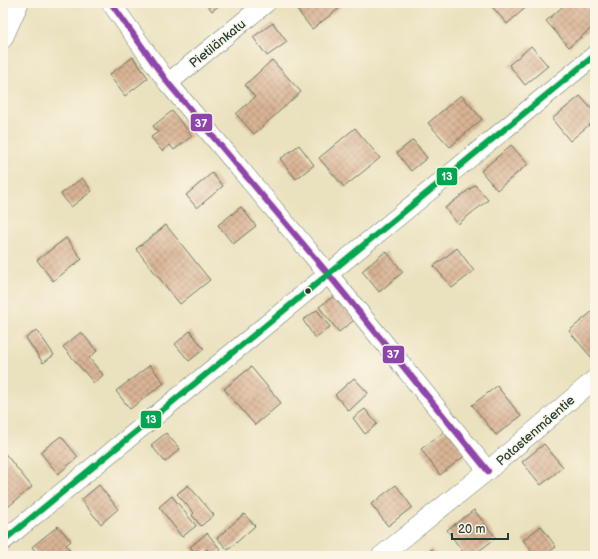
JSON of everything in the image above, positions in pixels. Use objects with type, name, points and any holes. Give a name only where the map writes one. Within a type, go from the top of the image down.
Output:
[{"type":"street","points":[[3,39],[19,3]]},
{"type":"street","points":[[111,3],[168,83],[329,275],[488,471]]},
{"type":"street","name":"Pietilänkatu","points":[[168,83],[266,3]]},
{"type":"street","points":[[3,541],[329,275],[595,55]]},
{"type":"street","name":"Patastenmäentie","points":[[380,556],[488,471],[595,378]]},
{"type":"building","points":[[205,3],[222,3],[212,11]]},
{"type":"building","points":[[298,3],[346,3],[312,29],[294,6]]},
{"type":"building","points":[[489,3],[531,3],[507,24]]},
{"type":"building","points":[[567,3],[595,3],[595,25],[569,47],[546,21]]},
{"type":"building","points":[[273,23],[287,42],[267,56],[253,37]]},
{"type":"building","points":[[531,46],[548,66],[525,85],[509,65]]},
{"type":"building","points":[[133,57],[148,78],[125,96],[109,75]]},
{"type":"building","points":[[272,60],[301,92],[254,134],[236,114],[255,97],[245,85]]},
{"type":"building","points":[[461,95],[482,119],[450,147],[428,123]]},
{"type":"building","points":[[580,96],[595,113],[595,120],[570,141],[552,119]]},
{"type":"building","points":[[172,111],[192,136],[174,150],[170,145],[162,151],[151,137],[158,132],[153,126]]},
{"type":"building","points":[[355,128],[380,158],[344,187],[319,158]]},
{"type":"building","points":[[413,140],[427,158],[411,171],[397,153]]},
{"type":"building","points":[[299,145],[314,165],[296,179],[280,159]]},
{"type":"building","points":[[511,145],[528,164],[497,190],[481,171]]},
{"type":"building","points":[[212,173],[223,186],[197,208],[186,195]]},
{"type":"building","points":[[82,178],[92,191],[71,207],[61,194]]},
{"type":"building","points":[[475,185],[488,200],[458,224],[445,208]]},
{"type":"building","points":[[241,207],[256,226],[233,244],[218,225]]},
{"type":"building","points":[[166,225],[210,280],[180,304],[136,249]]},
{"type":"building","points":[[66,238],[82,259],[53,281],[37,260]]},
{"type":"building","points":[[457,248],[474,271],[452,288],[434,266]]},
{"type":"building","points":[[386,251],[403,272],[379,292],[362,271]]},
{"type":"building","points":[[339,292],[358,317],[339,332],[319,307]]},
{"type":"building","points":[[595,309],[595,354],[591,357],[569,331]]},
{"type":"building","points":[[317,310],[330,327],[315,338],[303,320]]},
{"type":"building","points":[[37,330],[54,355],[43,363],[26,338]]},
{"type":"building","points":[[190,331],[204,349],[189,361],[175,344]]},
{"type":"building","points":[[81,332],[97,351],[89,358],[103,375],[94,383],[63,347]]},
{"type":"building","points":[[150,365],[164,383],[130,409],[116,391]]},
{"type":"building","points":[[251,367],[281,403],[255,425],[224,389]]},
{"type":"building","points":[[354,378],[368,393],[349,411],[335,395]]},
{"type":"building","points":[[497,386],[521,416],[496,435],[472,405]]},
{"type":"building","points":[[365,409],[377,424],[365,434],[353,418]]},
{"type":"building","points":[[448,429],[467,454],[440,475],[421,449]]},
{"type":"building","points":[[166,433],[180,449],[165,462],[151,445]]},
{"type":"building","points":[[61,436],[78,457],[58,474],[40,452]]},
{"type":"building","points":[[544,444],[563,467],[541,485],[522,462]]},
{"type":"building","points":[[3,451],[32,487],[3,511]]},
{"type":"building","points":[[99,485],[118,509],[101,524],[81,500]]},
{"type":"building","points":[[188,485],[214,515],[201,526],[192,515],[194,513],[177,494]]},
{"type":"building","points":[[396,485],[412,507],[388,526],[371,504]]},
{"type":"building","points":[[172,496],[196,526],[182,537],[159,507]]},
{"type":"building","points":[[474,510],[496,538],[472,556],[466,556],[447,530]]},
{"type":"building","points":[[244,514],[255,526],[228,550],[217,538]]},
{"type":"building","points":[[58,526],[71,541],[66,545],[73,554],[71,556],[39,556],[32,547]]},
{"type":"building","points":[[541,526],[556,547],[543,556],[535,556],[523,540]]},
{"type":"building","points":[[207,533],[221,550],[213,556],[207,549],[198,556],[190,547]]},
{"type":"building","points":[[432,549],[438,556],[423,556]]},
{"type":"transit line","name":"37","points":[[111,3],[168,83],[329,275],[488,471]]},
{"type":"transit line","name":"13","points":[[3,541],[595,55]]}]
